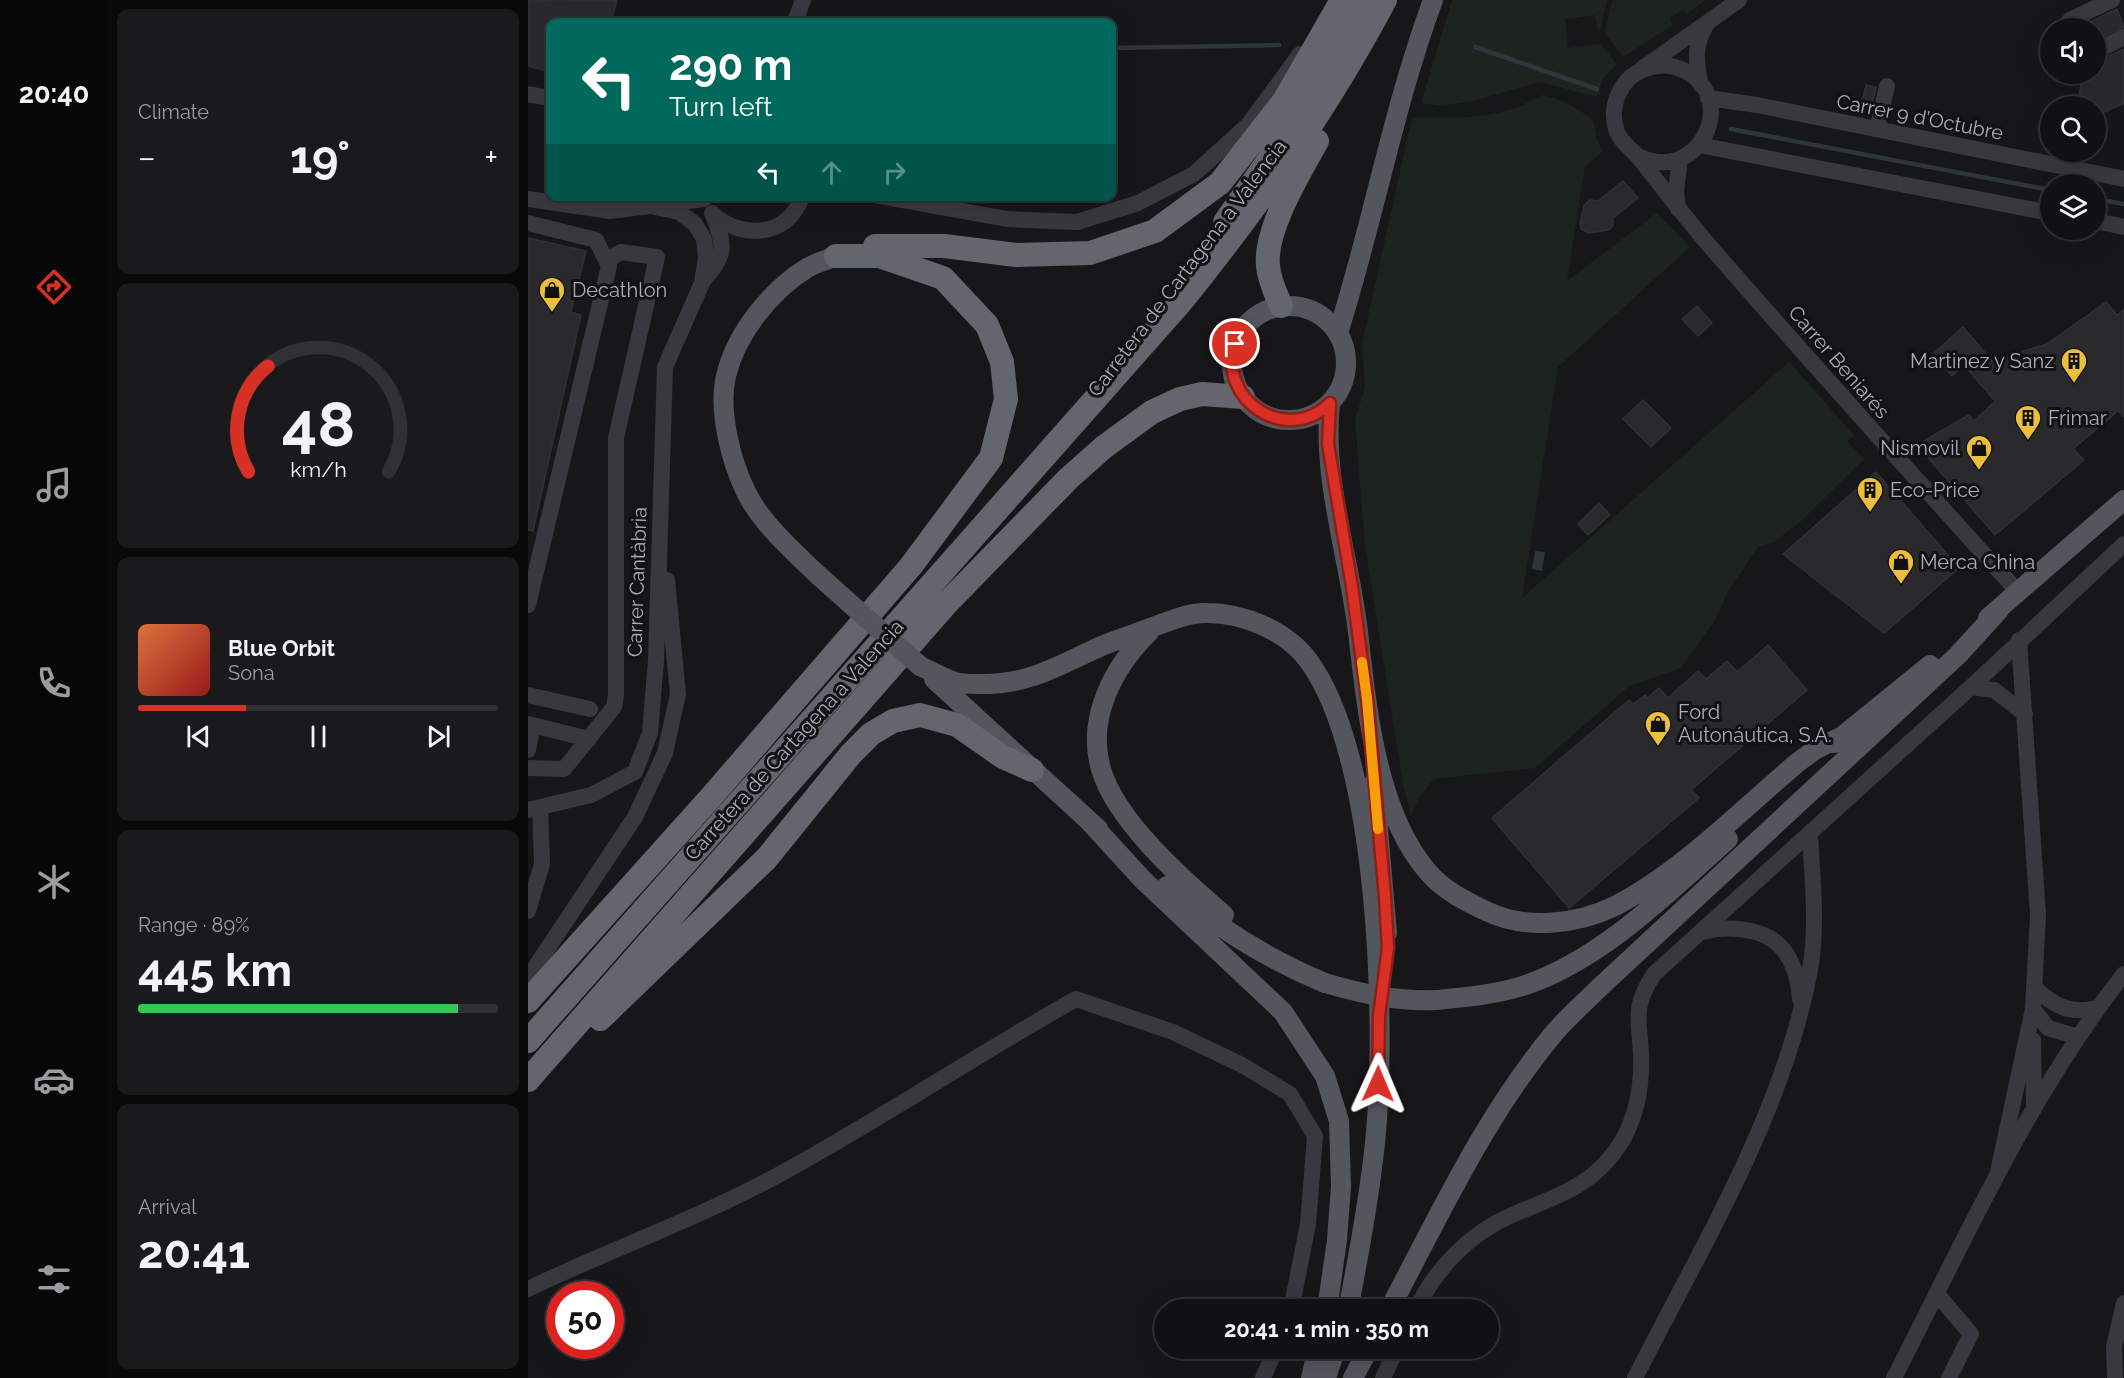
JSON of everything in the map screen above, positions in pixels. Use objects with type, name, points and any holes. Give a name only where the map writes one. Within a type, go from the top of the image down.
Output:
[{"type":"highway","points":[[836,256],[870,246],[944,246],[1016,255],[1090,253],[1155,231],[1220,183],[1284,101],[1342,0]]},
{"type":"highway","name":"Carretera de Cartagena a Valencia","points":[[1059,438],[1201,255],[1285,137],[1362,0]]},
{"type":"highway","points":[[1281,306],[1268,265],[1274,230],[1289,193],[1366,52],[1386,0]]},
{"type":"highway","name":"Carretera de Cartagena a Valencia","points":[[528,1041],[1059,438],[1134,359],[1264,195],[1357,53],[1386,0]]},
{"type":"highway","points":[[528,1001],[712,796],[903,575],[991,458],[1006,399],[1002,362],[987,325],[943,278],[879,256],[836,256]]},
{"type":"highway","points":[[528,1080],[947,603],[1069,478],[1104,447],[1152,412],[1180,399],[1202,394],[1243,397]]},
{"type":"highway","points":[[528,1086],[767,858],[871,734],[893,721],[920,715],[957,725],[1003,757],[1032,770]]},
{"type":"main road","points":[[1338,333],[1359,266],[1410,72],[1433,0]]},
{"type":"main road","points":[[836,256],[808,267],[784,285],[760,312],[740,341],[726,377],[725,419],[732,458],[747,494],[772,527],[818,574],[1032,770],[1089,821],[1194,908],[1288,968],[1325,983],[1405,1002],[1487,994],[1521,986],[1578,960],[1679,883],[1843,736],[1999,610],[2124,500]]},
{"type":"main road","points":[[1281,306],[1298,306],[1314,311],[1328,320],[1338,333],[1345,350],[1346,369],[1341,388],[1330,403],[1309,417],[1285,420],[1262,414],[1243,397],[1232,372],[1232,353],[1236,339],[1254,317],[1281,306]]},
{"type":"main road","points":[[1330,403],[1328,444],[1352,587],[1367,699],[1388,948],[1379,1016]]},
{"type":"main road","points":[[1395,1299],[1475,1151],[1505,1101],[1555,1033],[1600,987],[1958,655],[1999,610]]},
{"type":"main road","points":[[920,666],[957,683],[998,685],[1046,673],[1104,645],[1155,626],[1205,612],[1233,616],[1261,624],[1288,641],[1307,659],[1326,691],[1344,738],[1360,806],[1373,916],[1379,1016],[1375,1141],[1365,1226],[1350,1299]]},
{"type":"main road","points":[[1155,626],[1128,653],[1107,689],[1097,728],[1101,768],[1121,809],[1170,866],[1249,937],[1262,953]]},
{"type":"main road","points":[[1367,699],[1385,791],[1395,820],[1409,847],[1429,874],[1450,891],[1499,917],[1525,922],[1560,922],[1589,916],[1613,907],[1646,888],[1797,763],[1816,749],[1843,736]]},
{"type":"main road","points":[[1089,821],[1110,847],[1283,1012],[1324,1076],[1338,1121],[1341,1186],[1337,1240],[1329,1299]]},
{"type":"main road","points":[[1311,1378],[1315,1359]]},
{"type":"main road","points":[[1326,1378],[1332,1359]]},
{"type":"main road","points":[[1353,1378],[1363,1359]]},
{"type":"street","points":[[796,18],[803,0]]},
{"type":"street","points":[[907,201],[1007,219],[1077,222],[1138,203],[1194,174],[1248,125],[1299,55],[1328,0]]},
{"type":"street","points":[[1708,22],[1701,32],[1695,53],[1710,124],[1699,145],[1680,159],[1660,162],[1638,156],[1618,135],[1614,108],[1623,84],[1640,71],[1708,22],[1739,0]]},
{"type":"street","points":[[2074,18],[2112,0]]},
{"type":"street","points":[[2106,46],[2124,37]]},
{"type":"street","points":[[1640,71],[1657,66],[1675,67],[1689,74],[1705,92]]},
{"type":"street","points":[[1877,129],[1887,87]]},
{"type":"street","name":"Carrer 9 d’Octubre","points":[[1705,92],[1756,105],[2124,179]]},
{"type":"street","points":[[528,94],[546,98]]},
{"type":"street","points":[[1699,145],[2040,211]]},
{"type":"street","name":"Carrer Beniarés","points":[[1638,156],[1678,210],[1842,398],[2019,593]]},
{"type":"street","points":[[1678,210],[1676,190],[1680,159]]},
{"type":"street","points":[[528,199],[610,211],[655,207],[679,201],[707,203],[730,227],[746,232],[762,232],[777,226],[791,217],[799,201]]},
{"type":"street","points":[[702,283],[721,261],[723,240],[707,203]]},
{"type":"street","points":[[655,207],[679,212],[695,224],[704,239],[706,257],[702,283]]},
{"type":"street","points":[[528,223],[596,240],[609,266],[528,605]]},
{"type":"street","points":[[2106,223],[2124,227]]},
{"type":"street","points":[[528,768],[564,769],[614,707],[616,694],[616,438],[657,258],[621,252],[607,260]]},
{"type":"street","name":"Carrer Cantàbria","points":[[534,808],[591,795],[635,772],[650,733],[656,660],[665,367],[702,283]]},
{"type":"street","points":[[528,978],[635,817],[665,753],[678,694],[661,507]]},
{"type":"street","points":[[1421,1299],[1447,1262],[1475,1236],[1510,1216],[1552,1200],[1592,1178],[1622,1141],[1639,1101],[1641,1057],[1636,1020],[1646,986],[1654,974],[1971,687],[2124,544]]},
{"type":"street","points":[[1998,1172],[2032,1009],[2038,915],[2019,640]]},
{"type":"street","points":[[1971,687],[1994,690],[2025,714]]},
{"type":"street","points":[[528,695],[590,709]]},
{"type":"street","points":[[528,750],[531,724],[589,739]]},
{"type":"street","points":[[528,911],[542,864],[534,808]]},
{"type":"street","points":[[1635,1378],[1772,1105],[1790,1051],[1810,969],[1814,935],[1810,833]]},
{"type":"street","points":[[1700,934],[1720,927],[1746,930],[1780,945],[1799,985],[1800,1009]]},
{"type":"street","points":[[1894,1378],[1998,1172],[2034,1107],[2097,1008],[2124,974]]},
{"type":"street","points":[[2035,988],[2061,1008],[2081,1013],[2097,1008]]},
{"type":"street","points":[[528,1289],[574,1267],[668,1230],[791,1168],[988,1048],[1076,999],[1173,1032],[1242,1065],[1290,1094],[1315,1136],[1308,1224],[1293,1299]]},
{"type":"street","points":[[2032,1009],[2048,1028],[2078,1037]]},
{"type":"street","points":[[2032,1009],[2034,1107]]},
{"type":"street","points":[[1937,1294],[1971,1334],[1949,1378]]},
{"type":"street","points":[[2115,1378],[2114,1347],[2124,1303]]},
{"type":"street","points":[[1263,1378],[1271,1359]]},
{"type":"street","points":[[1383,1378],[1392,1359]]},
{"type":"shaded area","points":[[1452,0],[1607,0],[1599,35],[1595,15],[1565,19],[1568,48],[1601,44],[1617,65],[1604,77],[1597,97],[1540,82],[1473,101],[1441,106],[1421,103]]},
{"type":"shaded area","points":[[1612,0],[1706,0],[1686,14],[1683,10],[1670,18],[1673,25],[1623,57],[1605,33]]},
{"type":"shaded area","points":[[1542,95],[1569,104],[1593,120],[1597,141],[1603,151],[1585,166],[1567,281],[1657,213],[1690,247],[1558,367],[1522,598],[1789,362],[1854,435],[1847,441],[1864,459],[1801,521],[1774,542],[1758,547],[1727,593],[1715,620],[1681,668],[1629,686],[1535,768],[1434,779],[1420,796],[1411,815],[1403,784],[1365,546],[1355,420],[1365,387],[1362,344],[1412,118],[1479,116],[1511,109]]},
{"type":"shaded area","points":[[1535,551],[1545,552],[1542,571],[1532,569]]},
{"type":"building","points":[[528,0],[617,0],[612,18],[546,18],[546,71],[528,66]]},
{"type":"building","points":[[2117,9],[2124,27],[2106,35],[2106,18],[2098,18]]},
{"type":"building","points":[[2124,49],[2124,103],[2106,111],[2106,96],[2079,96],[2081,84],[2106,84],[2106,57]]},
{"type":"building","points":[[1866,85],[1876,87],[1872,105],[1862,103]]},
{"type":"building","points":[[1623,181],[1638,198],[1613,218],[1613,225],[1609,230],[1589,233],[1582,230],[1580,225],[1584,205],[1590,200],[1598,201]]},
{"type":"building","name":"Decathlon","points":[[528,238],[586,251],[571,312],[581,315],[533,531],[528,530]]},
{"type":"building","points":[[2106,302],[2117,315],[2124,309],[2124,417],[2118,411],[2073,449],[2084,460],[1995,535],[1917,445],[1969,415],[1974,421],[1995,401],[1964,365],[1952,376],[1933,354],[1963,327],[1992,361],[2047,344]]},
{"type":"building","points":[[1697,306],[1712,323],[1698,336],[1682,319]]},
{"type":"building","points":[[1643,400],[1671,428],[1651,447],[1623,419]]},
{"type":"building","name":"Eco-Price","points":[[1876,472],[1959,568],[1884,633],[1783,554]]},
{"type":"building","points":[[1599,503],[1610,515],[1588,535],[1578,524]]},
{"type":"building","name":"Ford Autonáutica, S.A.","points":[[1768,645],[1807,690],[1691,790],[1699,798],[1569,908],[1492,818],[1629,700],[1633,704],[1645,695],[1647,698],[1659,688],[1668,698],[1698,671],[1706,679],[1727,661],[1737,672]]},
{"type":"waterway","points":[[1116,48],[1279,45]]},
{"type":"waterway","points":[[1475,47],[1597,89]]},
{"type":"waterway","points":[[1731,129],[2040,188]]},
{"type":"waterway","points":[[2106,201],[2124,204]]},
{"type":"slow traffic","points":[[1362,662],[1378,829]]},
{"type":"place","name":"Decathlon","points":[[552,313]]},
{"type":"place","name":"Martinez y Sanz","points":[[2074,384]]},
{"type":"place","name":"Frimar","points":[[2028,441]]},
{"type":"place","name":"Nismovil","points":[[1979,471]]},
{"type":"place","name":"Eco-Price","points":[[1870,513]]},
{"type":"place","name":"Merca China","points":[[1901,585]]},
{"type":"place","name":"Ford Autonáutica, S.A.","points":[[1658,747]]},
{"type":"route","points":[[1235,344],[1231,363],[1236,386],[1250,405],[1266,416],[1295,420],[1314,415],[1330,403],[1328,444],[1352,587],[1367,699],[1385,897],[1388,948],[1379,1016],[1378,1084]]}]
